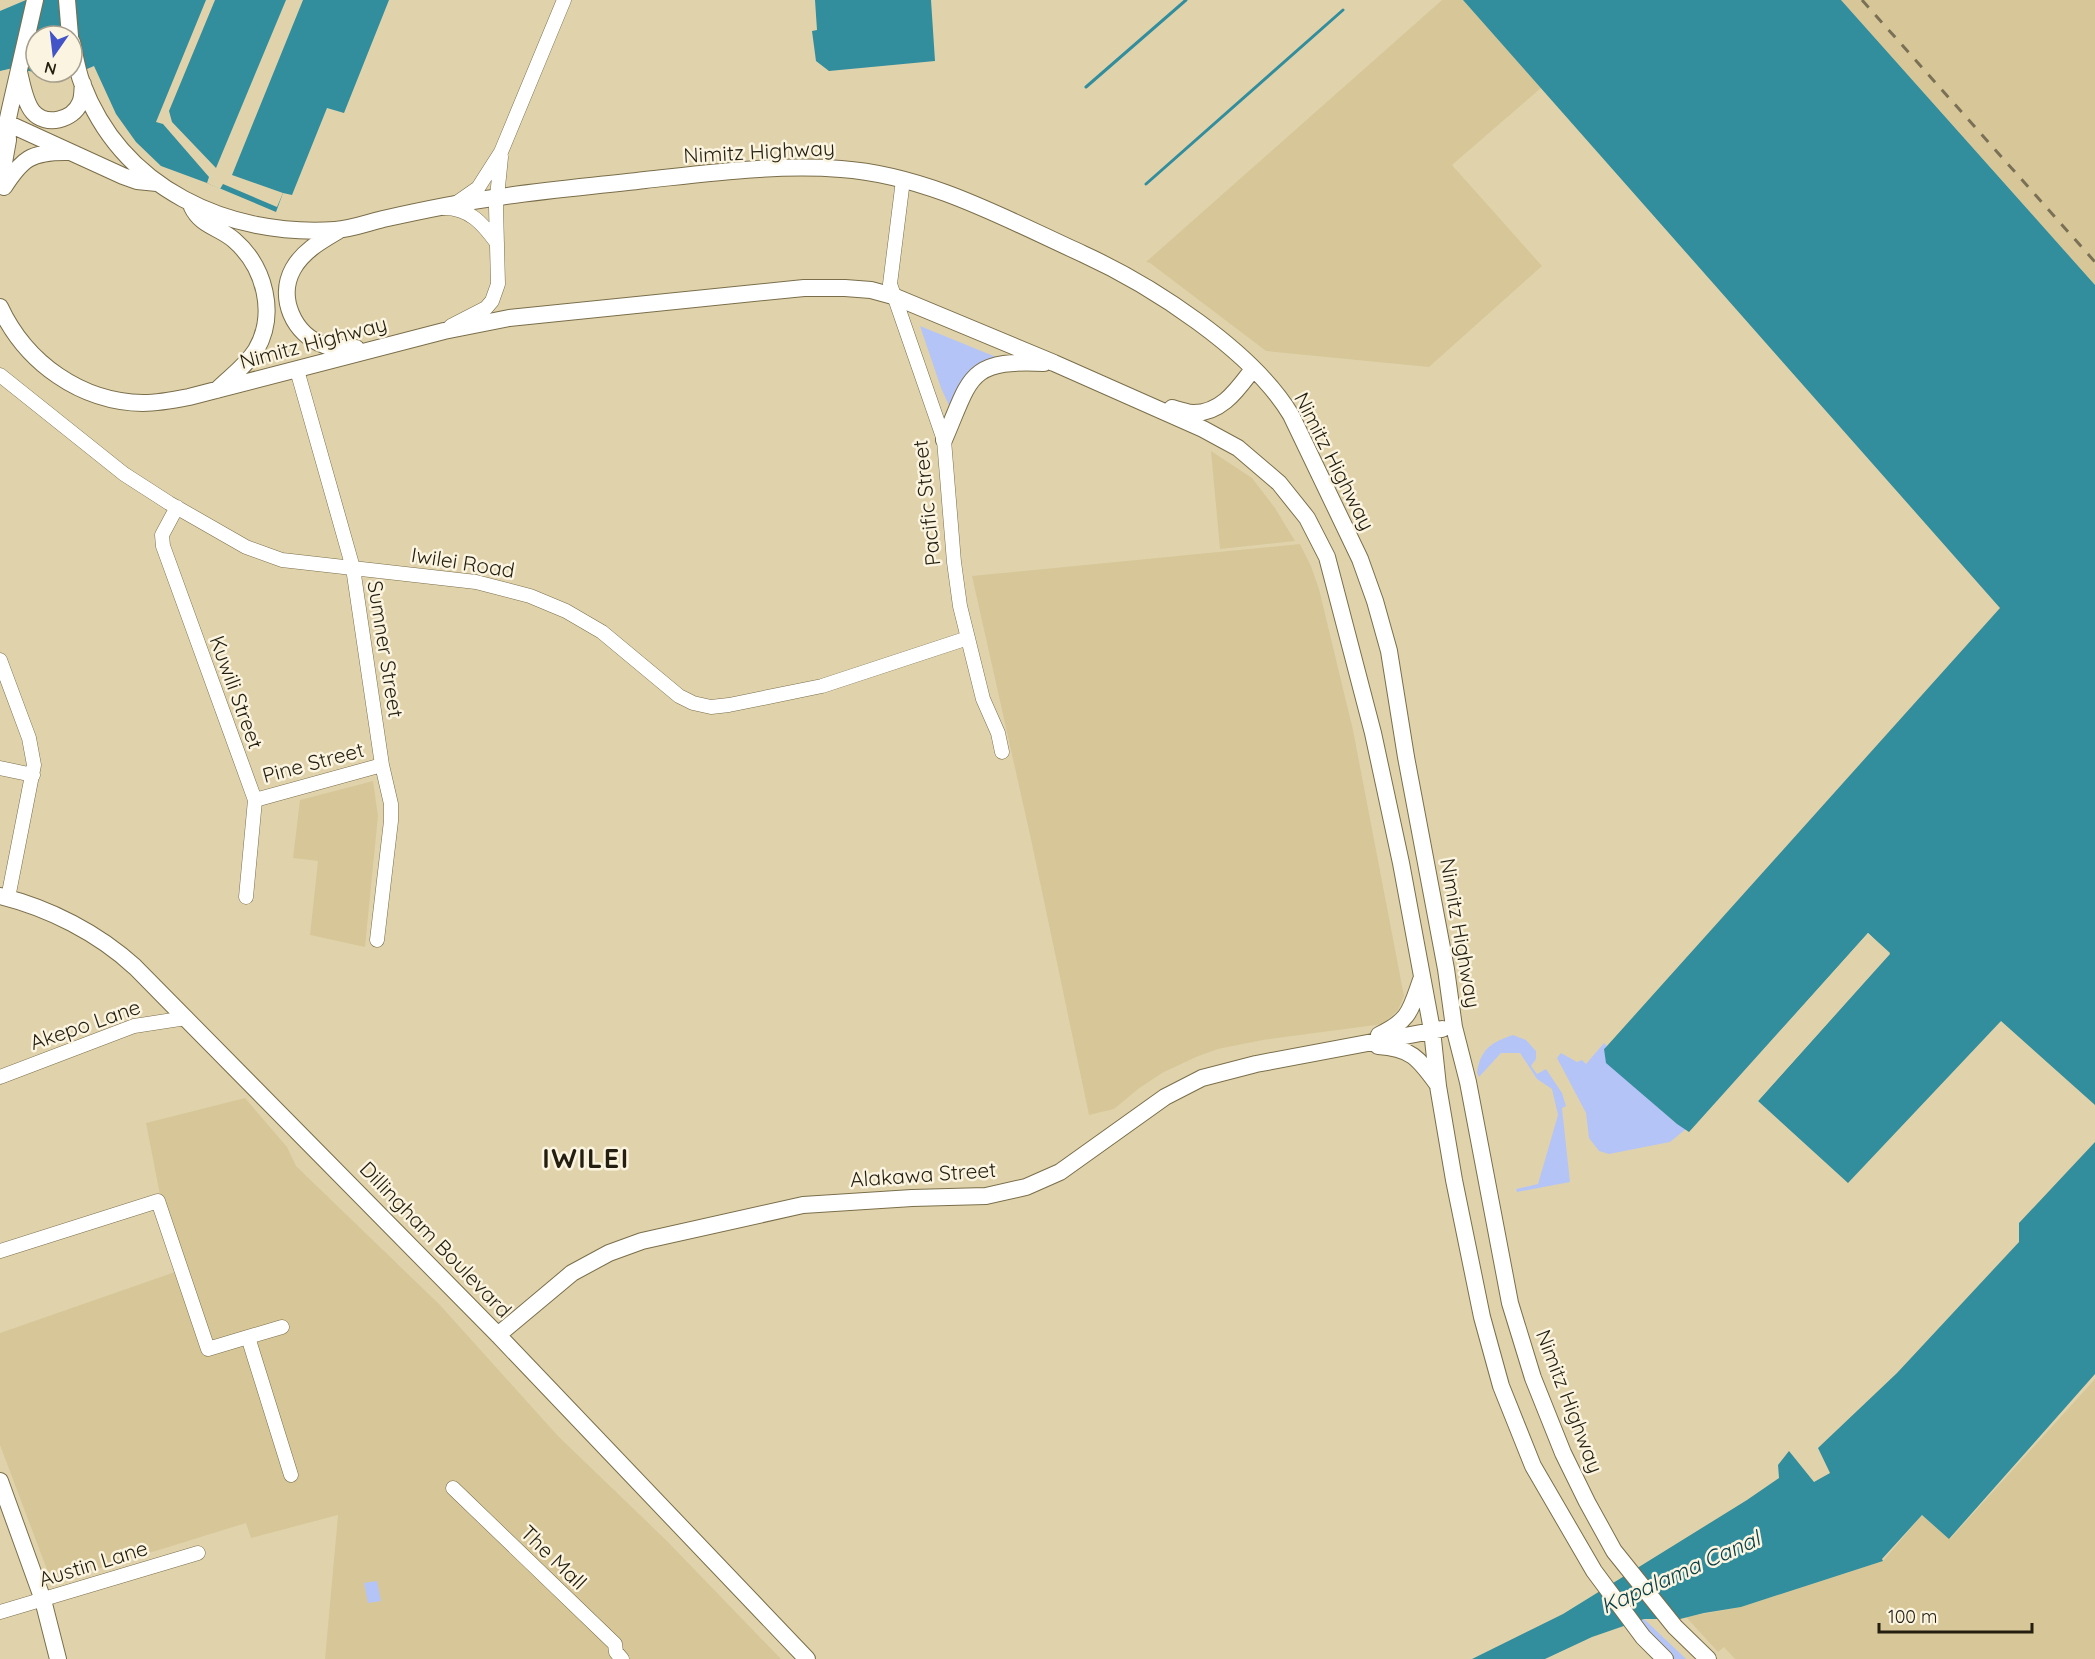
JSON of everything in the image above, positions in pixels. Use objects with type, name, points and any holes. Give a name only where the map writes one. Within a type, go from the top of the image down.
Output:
[{"type":"main road","points":[[0,143],[7,123],[36,0]]},
{"type":"main road","points":[[67,0],[69,24]]},
{"type":"main road","points":[[19,71],[31,110],[46,119],[63,119],[73,113],[81,101],[81,84]]},
{"type":"main road","name":"Nimitz Highway","points":[[84,84],[111,135],[157,183],[190,203],[225,218],[258,226],[291,230],[339,230],[457,203],[498,197],[764,169],[842,169],[903,180],[965,201],[1122,274],[1199,323],[1253,369],[1284,403],[1291,415],[1360,559],[1389,651],[1406,758],[1446,969],[1454,1027],[1468,1082],[1510,1303],[1533,1378],[1563,1453],[1614,1551],[1675,1627],[1708,1659]]},
{"type":"main road","points":[[7,123],[137,181],[157,183]]},
{"type":"main road","points":[[0,185],[8,140],[7,123]]},
{"type":"main road","points":[[0,192],[16,168],[27,159],[47,152],[69,152]]},
{"type":"main road","points":[[190,203],[197,218],[236,242],[261,275],[266,312],[261,340],[249,359],[216,390]]},
{"type":"main road","points":[[339,230],[314,244],[293,268],[288,279],[288,310],[297,326],[310,339],[324,345],[339,348],[377,348]]},
{"type":"main road","points":[[261,275],[288,279]]},
{"type":"main road","name":"Nimitz Highway","points":[[0,307],[20,342],[42,364],[68,382],[96,395],[126,402],[158,403],[297,370],[444,331],[509,318],[813,288],[862,289],[893,296],[1054,363],[1203,429],[1246,454],[1279,483],[1307,518],[1327,557],[1373,733],[1401,863],[1432,1030],[1438,1086],[1454,1180],[1482,1317],[1501,1386],[1533,1466],[1594,1571],[1643,1637],[1665,1659]]},
{"type":"main road","points":[[944,440],[961,395],[980,373],[993,366],[1014,362],[1054,363]]},
{"type":"main road","points":[[1148,405],[1191,413],[1214,409],[1236,392],[1253,369]]},
{"type":"main road","name":"Dillingham Boulevard","points":[[4,897],[74,924],[110,946],[135,967],[498,1335],[807,1659]]},
{"type":"main road","points":[[1359,1045],[1398,1026],[1410,1012],[1422,977]]},
{"type":"main road","name":"Alakawa Street","points":[[498,1335],[572,1273],[609,1253],[633,1244],[803,1205],[986,1196],[1026,1187],[1073,1164],[1165,1097],[1202,1078],[1256,1064],[1454,1027]]},
{"type":"main road","points":[[1359,1045],[1395,1047],[1406,1051],[1421,1062],[1438,1086]]},
{"type":"main road","points":[[0,1482],[44,1600],[58,1659]]},
{"type":"street","points":[[457,203],[478,188],[501,152],[564,0]]},
{"type":"street","points":[[444,331],[467,317],[480,313],[492,301],[498,284],[498,197],[501,152]]},
{"type":"street","name":"Pacific Street","points":[[903,180],[890,284],[944,440],[955,576],[983,699],[998,733],[1002,752]]},
{"type":"street","points":[[433,208],[454,208],[469,214],[481,222],[497,243]]},
{"type":"street","name":"Sumner Street","points":[[297,370],[353,568],[382,765],[391,804],[392,816],[377,940]]},
{"type":"street","name":"Iwilei Road","points":[[0,375],[124,474],[258,553],[282,560],[477,582],[513,590],[548,602],[602,632],[679,696],[693,703],[711,707],[729,705],[822,686],[968,638]]},
{"type":"street","name":"Kuwili Street","points":[[177,507],[162,535],[163,546],[255,800],[246,897]]},
{"type":"street","points":[[327,565],[340,553],[346,543]]},
{"type":"street","points":[[0,660],[29,738],[34,765],[4,897]]},
{"type":"street","name":"Pine Street","points":[[255,800],[382,765]]},
{"type":"street","points":[[0,768],[33,775]]},
{"type":"street","name":"Akepo Lane","points":[[0,1077],[134,1026],[186,1018]]},
{"type":"street","points":[[0,1251],[158,1201],[208,1349],[282,1327]]},
{"type":"street","points":[[248,1336],[291,1475]]},
{"type":"street","name":"The Mall","points":[[453,1488],[615,1644],[616,1652],[622,1659]]},
{"type":"street","name":"Austin Lane","points":[[0,1612],[198,1553]]},
{"type":"shaded area","points":[[1442,0],[1463,0],[1541,88],[1452,165],[1542,266],[1429,367],[1266,351],[1146,262]]},
{"type":"shaded area","points":[[1841,0],[2095,0],[2095,285]]},
{"type":"shaded area","points":[[920,326],[1001,359],[952,412],[941,388]]},
{"type":"shaded area","points":[[1211,451],[1252,478],[1275,508],[1295,541],[1220,549]]},
{"type":"shaded area","points":[[1300,544],[1319,589],[1353,730],[1404,996],[1398,1010],[1383,1024],[1263,1040],[1218,1049],[1162,1073],[1114,1109],[1089,1115],[972,576]]},
{"type":"shaded area","points":[[373,781],[378,816],[365,947],[310,935],[318,861],[293,858],[300,800]]},
{"type":"shaded area","points":[[1513,1035],[1526,1040],[1536,1051],[1536,1059],[1531,1066],[1537,1074],[1546,1069],[1562,1093],[1566,1106],[1562,1108],[1570,1182],[1517,1192],[1516,1189],[1538,1184],[1558,1115],[1552,1089],[1537,1079],[1520,1053],[1501,1053],[1479,1077],[1477,1073],[1481,1058],[1488,1048]]},
{"type":"shaded area","points":[[1604,1043],[1607,1046],[1604,1049],[1607,1063],[1677,1124],[1686,1129],[1670,1142],[1609,1154],[1599,1151],[1589,1138],[1586,1113],[1557,1058],[1561,1053],[1577,1062],[1582,1060],[1586,1064]]},
{"type":"shaded area","points":[[245,1098],[287,1147],[296,1166],[440,1305],[558,1436],[666,1540],[781,1659],[325,1659],[338,1515],[251,1538],[246,1523],[52,1583],[0,1445],[0,1333],[175,1272],[146,1123]]},
{"type":"shaded area","points":[[2095,1379],[2095,1659],[1735,1659],[1724,1647],[1718,1652],[1686,1617],[1741,1607],[1883,1561],[1922,1515],[1950,1539]]},
{"type":"shaded area","points":[[377,1581],[381,1601],[368,1603],[364,1583]]},
{"type":"shaded area","points":[[1644,1619],[1686,1659],[1669,1659],[1632,1623]]},
{"type":"water","points":[[26,0],[389,0],[344,113],[327,108],[292,195],[283,193],[276,212],[161,166],[136,142],[116,114],[94,66],[84,70],[84,24],[24,24],[24,70],[13,68],[0,71],[0,11]]},
{"type":"water","points":[[815,0],[931,0],[935,61],[829,71],[816,61],[812,31],[817,30]]},
{"type":"water","points":[[1463,0],[1841,0],[2095,285],[2095,1105],[2001,1021],[1848,1183],[1758,1101],[1890,954],[1868,933],[1689,1132],[1606,1063],[1604,1049],[2000,608]]},
{"type":"water","name":"Kapalama Canal","points":[[2095,1142],[2095,1374],[1949,1539],[1922,1515],[1882,1559],[1883,1561],[1741,1607],[1680,1619],[1644,1619],[1592,1637],[1545,1659],[1472,1659],[1563,1614],[1747,1500],[1779,1478],[1778,1465],[1789,1451],[1814,1482],[1830,1473],[1818,1448],[1897,1373],[2019,1242],[2019,1223]]},
{"type":"pier","points":[[206,0],[215,0],[169,111],[172,122],[216,168],[286,0],[303,0],[232,175],[283,193],[277,207],[223,184],[220,189],[207,183],[209,177],[163,124],[156,122]]},
{"type":"pier","points":[[1868,933],[1890,953],[1758,1101],[1756,1099],[1886,954],[1868,937],[1737,1084],[1735,1082]]},
{"type":"waterway","points":[[1086,87],[1186,0]]},
{"type":"waterway","points":[[1146,184],[1343,10]]},
{"type":"railway","points":[[1862,0],[2095,262]]},
{"type":"district","name":"IWILEI","points":[[586,1158]]}]
